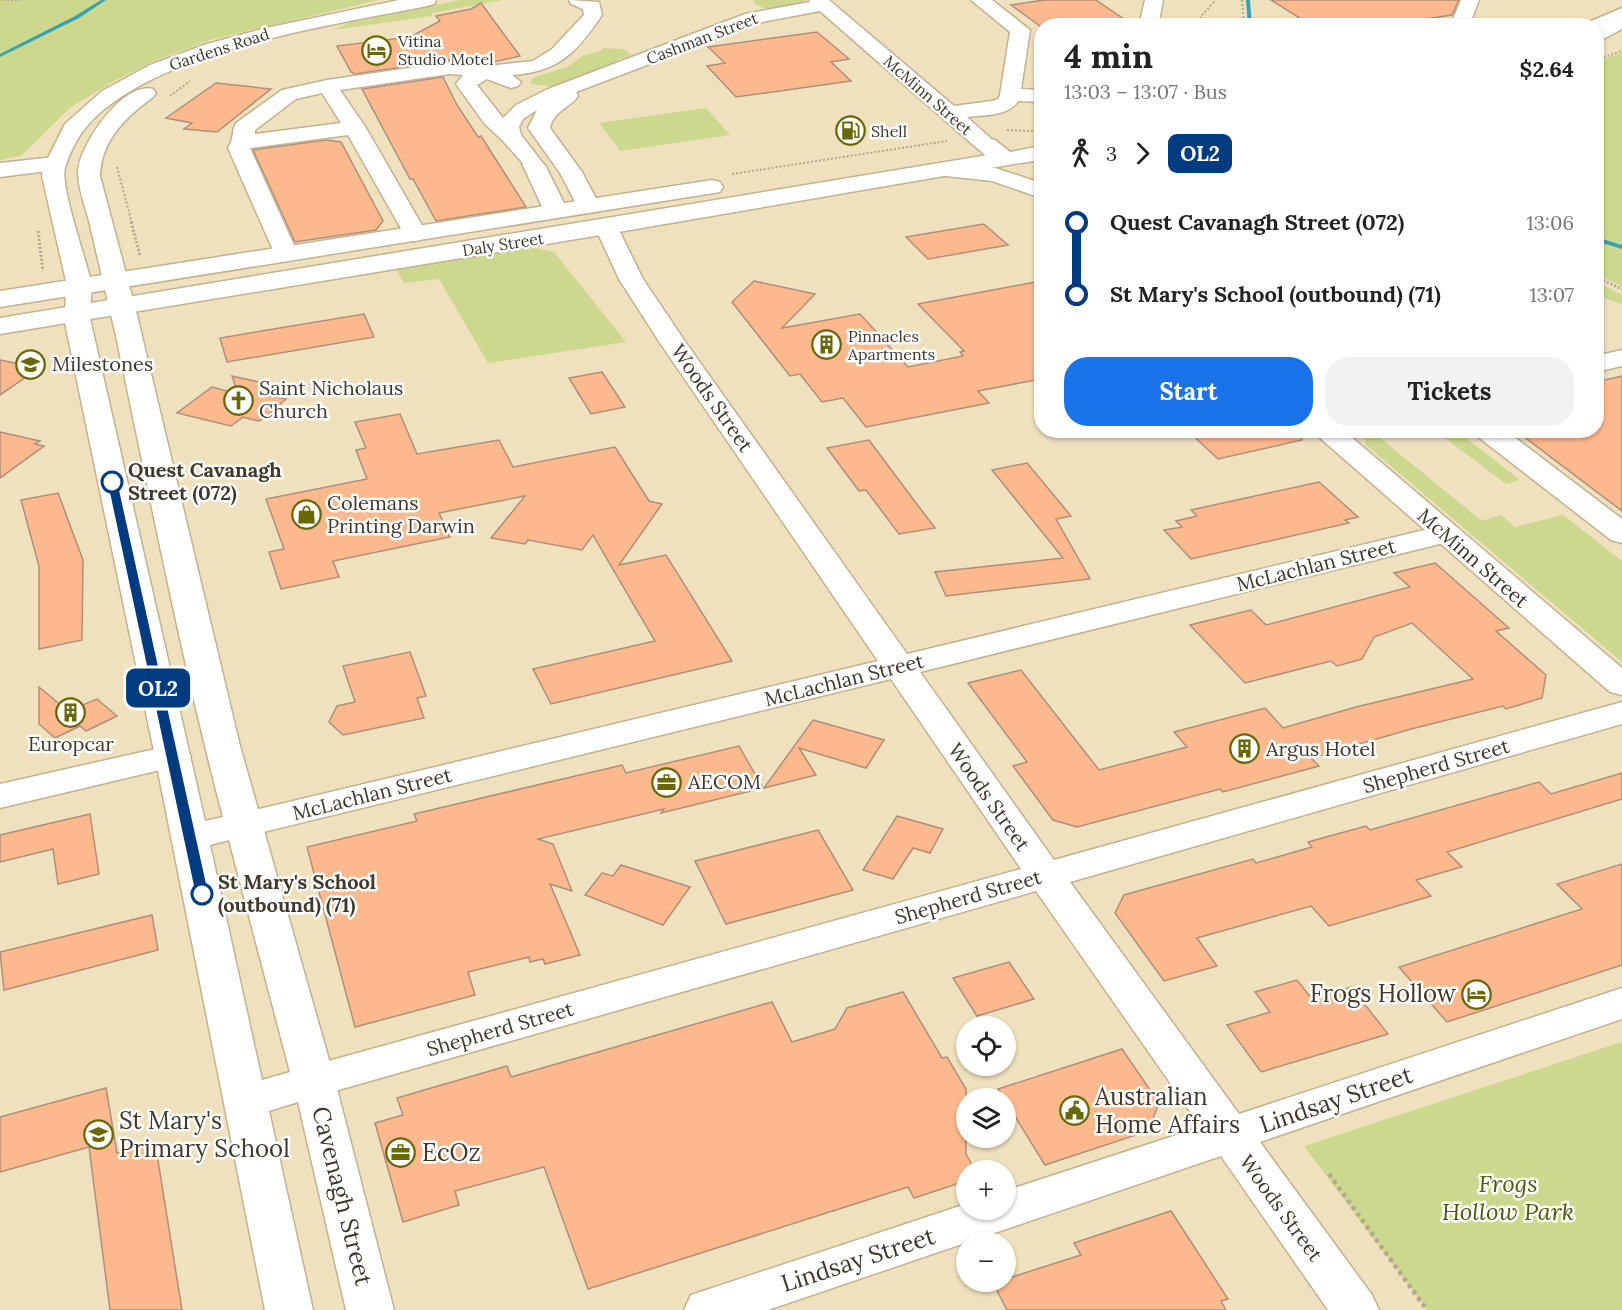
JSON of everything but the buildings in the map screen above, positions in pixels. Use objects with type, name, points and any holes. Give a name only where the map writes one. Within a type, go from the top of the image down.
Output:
[{"type":"main road","name":"Gardens Road","points":[[77,300],[53,179],[55,164],[63,143],[84,117],[113,94],[155,71],[198,52],[234,41],[426,0]]},
{"type":"main road","points":[[511,82],[518,74],[542,66],[593,15],[592,6],[578,0]]},
{"type":"main road","points":[[950,113],[996,107],[1007,103],[1010,95],[1020,30],[981,0]]},
{"type":"main road","points":[[1150,18],[1154,0]]},
{"type":"main road","points":[[1461,18],[1470,0]]},
{"type":"main road","name":"Cashman Street","points":[[545,109],[618,71],[752,18],[820,2]]},
{"type":"main road","name":"McMinn Street","points":[[820,2],[1034,184]]},
{"type":"main road","name":"Gardens Road","points":[[89,160],[104,134],[126,108],[172,77],[211,58],[253,43],[370,12]]},
{"type":"main road","points":[[1604,22],[1622,14]]},
{"type":"main road","points":[[1604,32],[1622,21]]},
{"type":"main road","points":[[1604,52],[1619,49]]},
{"type":"main road","points":[[466,84],[469,80],[488,72],[548,61]]},
{"type":"main road","points":[[450,68],[466,84],[489,117],[510,128],[544,180],[556,212]]},
{"type":"main road","points":[[347,268],[306,264],[291,260],[286,254],[239,148],[243,142],[244,128],[286,96],[327,86],[450,68],[488,72],[511,82],[545,109]]},
{"type":"main road","points":[[327,86],[355,128],[427,256]]},
{"type":"main road","points":[[1010,95],[1034,96]]},
{"type":"main road","points":[[510,128],[523,110],[545,109]]},
{"type":"main road","points":[[545,109],[541,133],[571,172],[588,207]]},
{"type":"main road","points":[[243,142],[355,128]]},
{"type":"main road","points":[[774,177],[987,145],[1034,141]]},
{"type":"main road","name":"Daly Street","points":[[0,300],[77,300],[347,268],[427,256],[1006,159],[1034,143]]},
{"type":"main road","points":[[527,154],[554,150]]},
{"type":"main road","points":[[0,170],[89,160],[89,176],[119,294]]},
{"type":"main road","points":[[945,170],[995,175],[1034,188]]},
{"type":"main road","points":[[571,172],[598,191],[622,201]]},
{"type":"main road","name":"Daly Street","points":[[119,294],[286,254],[588,207],[727,180]]},
{"type":"main road","points":[[61,211],[96,206]]},
{"type":"main road","name":"Woods Street","points":[[588,207],[607,227],[631,279],[898,667],[1355,1310]]},
{"type":"main road","name":"Woods Street","points":[[556,212],[631,279]]},
{"type":"main road","name":"Cavenagh Street","points":[[119,294],[222,746],[314,1081],[370,1310]]},
{"type":"main road","points":[[77,300],[97,413],[173,756],[289,1310]]},
{"type":"main road","name":"Daly Street","points":[[0,326],[77,300]]},
{"type":"main road","points":[[1604,362],[1622,358]]},
{"type":"main road","points":[[97,413],[144,404]]},
{"type":"main road","name":"McMinn Street","points":[[1334,438],[1622,685]]},
{"type":"main road","points":[[1497,438],[1622,534]]},
{"type":"main road","name":"McLachlan Street","points":[[243,825],[1445,534]]},
{"type":"main road","name":"Shepherd Street","points":[[314,1081],[1622,714]]},
{"type":"main road","points":[[0,796],[222,746]]},
{"type":"main road","points":[[190,837],[243,825]]},
{"type":"main road","name":"Lindsay Street","points":[[708,1310],[1622,1003]]},
{"type":"main road","name":"Cavenagh Street","points":[[245,1102],[314,1081]]},
{"type":"path","points":[[3,0],[20,0]]},
{"type":"path","points":[[1201,18],[1216,0]]},
{"type":"path","points":[[1242,0],[1243,18]]},
{"type":"path","points":[[1604,56],[1619,49]]},
{"type":"path","points":[[165,99],[194,78]]},
{"type":"path","points":[[1006,130],[1034,138]]},
{"type":"path","points":[[727,180],[956,140]]},
{"type":"path","points":[[116,164],[140,256]]},
{"type":"path","points":[[37,225],[45,281]]},
{"type":"path","points":[[1604,281],[1622,289]]},
{"type":"path","points":[[1329,1174],[1427,1310]]},
{"type":"green space","points":[[0,0],[379,0],[210,40],[154,61],[114,81],[71,107],[21,156],[0,160]]},
{"type":"green space","points":[[459,0],[502,0],[432,13],[432,16],[333,30],[349,23]]},
{"type":"green space","points":[[754,0],[805,0],[801,4],[770,9],[758,6],[753,2]]},
{"type":"green space","points":[[604,48],[623,49],[632,56],[618,59],[616,64],[556,87],[531,84],[532,78],[567,67],[584,55]]},
{"type":"green space","points":[[1622,53],[1622,286],[1604,278],[1604,59]]},
{"type":"green space","points":[[706,108],[730,135],[620,151],[599,123]]},
{"type":"green space","points":[[535,248],[554,252],[626,342],[488,363],[439,279],[404,283],[395,268]]},
{"type":"green space","points":[[1604,286],[1622,295],[1622,304],[1604,298]]},
{"type":"green space","points":[[1365,438],[1380,438],[1482,521],[1501,515],[1515,527],[1563,515],[1622,561],[1622,662],[1366,445]]},
{"type":"green space","points":[[1445,438],[1466,438],[1520,480],[1506,484]]},
{"type":"green space","name":"Frogs Hollow Park","points":[[1622,1042],[1622,1310],[1427,1310],[1304,1146]]},
{"type":"waterway","points":[[0,56],[77,17],[104,0]]},
{"type":"waterway","points":[[1248,0],[1249,18]]},
{"type":"waterway","points":[[1604,241],[1622,247]]},
{"type":"bus line","name":"OL2","points":[[112,482],[202,894]]},
{"type":"place","name":"Vitina Studio Motel","points":[[377,50]]},
{"type":"place","name":"Shell","points":[[850,131]]},
{"type":"place","name":"Pinnacles Apartments","points":[[827,345]]},
{"type":"place","name":"Milestones","points":[[31,364]]},
{"type":"place","name":"Saint Nicholaus Church","points":[[238,400]]},
{"type":"place","name":"Quest Cavanagh Street (072)","points":[[112,482]]},
{"type":"place","name":"Colemans Printing Darwin","points":[[306,515]]},
{"type":"place","name":"Europcar","points":[[71,713]]},
{"type":"place","name":"Argus Hotel","points":[[1245,749]]},
{"type":"place","name":"AECOM","points":[[667,782]]},
{"type":"place","name":"St Mary's School (outbound) (71)","points":[[202,894]]},
{"type":"place","name":"Frogs Hollow","points":[[1477,994]]},
{"type":"place","name":"Australian Home Affairs","points":[[1074,1111]]},
{"type":"place","name":"St Mary's Primary School","points":[[98,1135]]},
{"type":"place","name":"EcOz","points":[[401,1153]]}]
